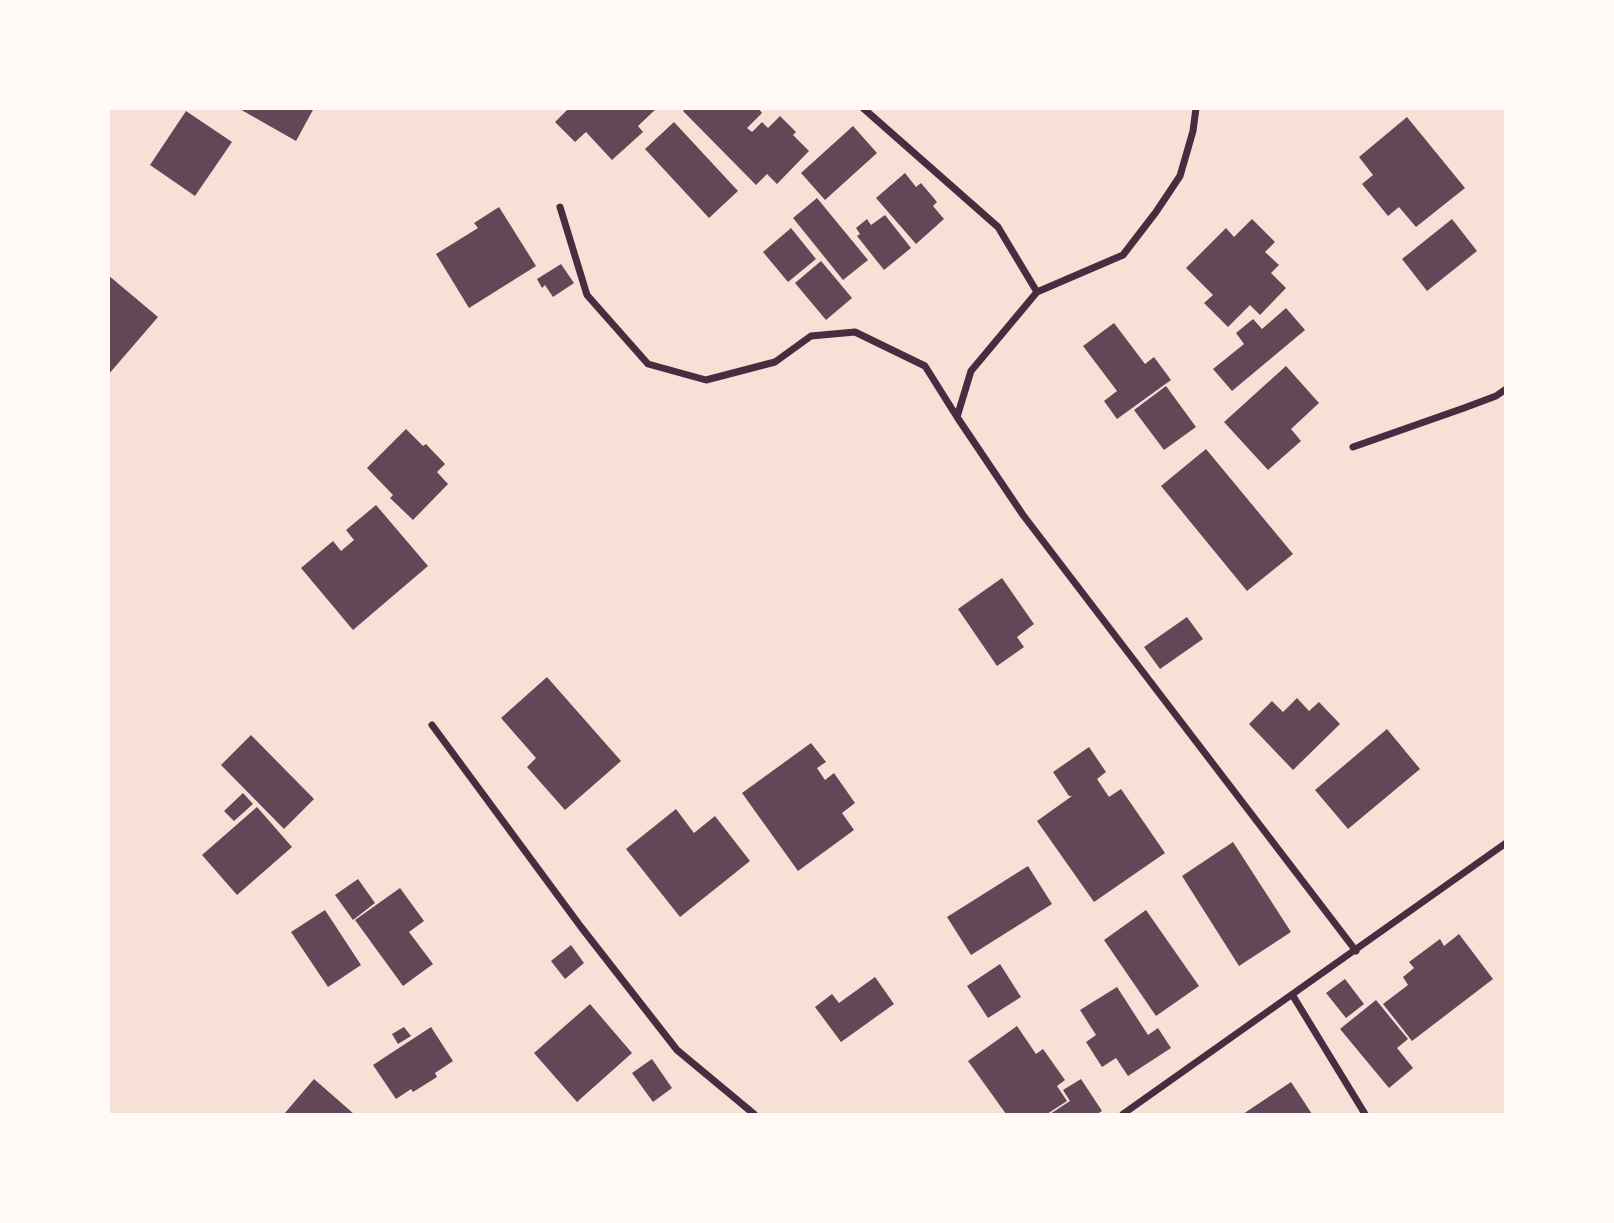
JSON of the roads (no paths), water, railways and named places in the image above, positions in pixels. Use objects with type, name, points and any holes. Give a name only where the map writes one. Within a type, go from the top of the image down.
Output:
[{"type":"street","points":[[863,108],[998,227],[1037,292]]},
{"type":"street","points":[[957,417],[971,371],[1037,292],[1123,255],[1180,176],[1193,131],[1196,108]]},
{"type":"street","points":[[560,207],[587,295],[648,364],[706,380],[775,362],[811,336],[855,332],[925,366],[1023,515],[1356,951]]},
{"type":"street","points":[[1353,447],[1475,404],[1506,389]]},
{"type":"street","points":[[432,725],[581,927],[677,1049],[754,1115]]},
{"type":"street","points":[[1123,1115],[1506,843]]},
{"type":"street","points":[[1293,996],[1365,1115]]}]
